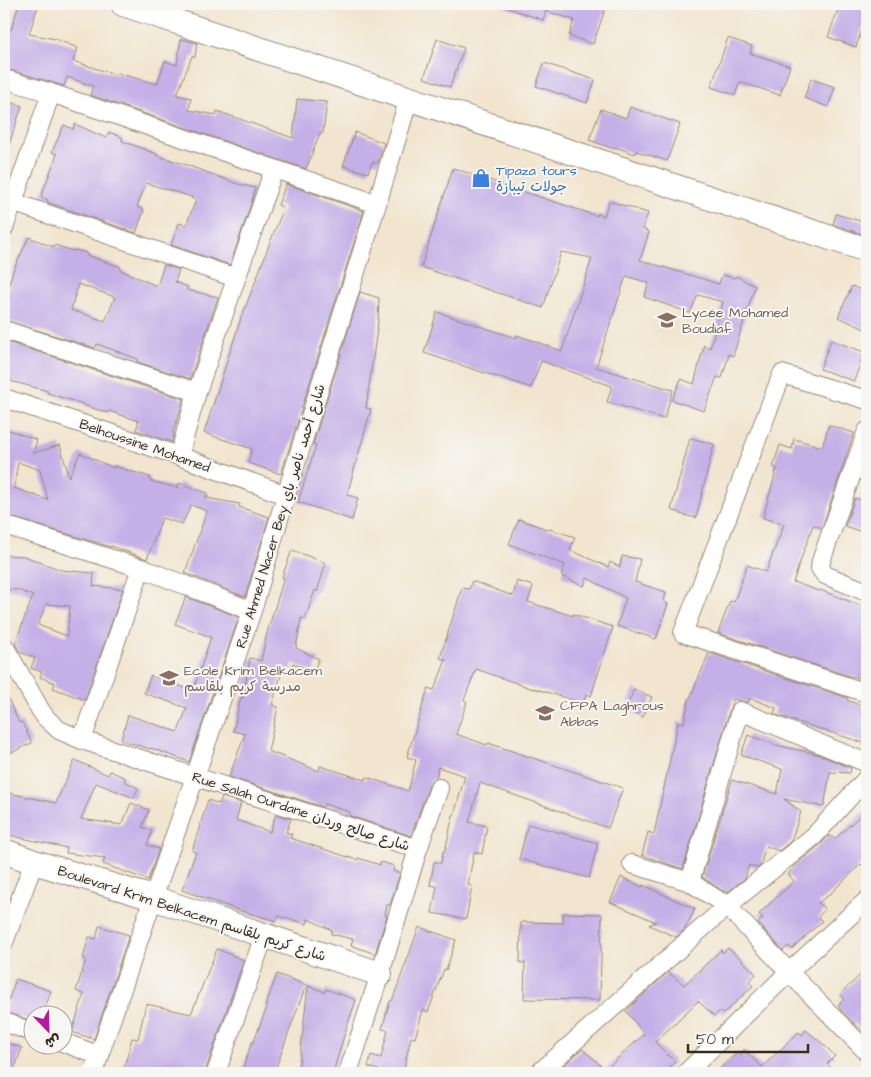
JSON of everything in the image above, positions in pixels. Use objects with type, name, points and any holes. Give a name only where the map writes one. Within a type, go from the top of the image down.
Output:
[{"type":"street","points":[[123,4],[867,250]]},
{"type":"street","points":[[4,79],[51,93],[377,204]]},
{"type":"street","points":[[4,228],[51,93]]},
{"type":"street","name":"Rue Ahmed Nacer Bey شارع أحمد ناصر باي","points":[[93,1073],[252,611],[409,98]]},
{"type":"street","points":[[179,456],[197,392],[274,169]]},
{"type":"street","points":[[12,202],[236,278]]},
{"type":"street","points":[[4,330],[197,392]]},
{"type":"street","points":[[867,400],[782,374],[683,633],[867,692]]},
{"type":"street","name":"Belhoussine Mohamed","points":[[4,398],[179,456],[286,495]]},
{"type":"street","points":[[867,431],[820,568],[825,575],[867,592]]},
{"type":"street","points":[[4,526],[141,568],[252,611]]},
{"type":"street","points":[[82,740],[141,568]]},
{"type":"street","name":"Rue Salah Ourdane شارع صالح وردان","points":[[4,646],[41,711],[59,730],[82,740],[418,849],[348,1073]]},
{"type":"street","points":[[690,882],[740,711],[867,763]]},
{"type":"street","points":[[539,1073],[727,906],[814,836],[867,778]]},
{"type":"street","points":[[418,849],[439,788]]},
{"type":"street","name":"Boulevard Krim Belkacem شارع كريم بلقاسم","points":[[4,851],[153,898],[380,974]]},
{"type":"street","points":[[4,942],[34,862]]},
{"type":"street","points":[[632,864],[690,882],[727,906],[867,1052]]},
{"type":"street","points":[[686,1073],[789,972],[867,900]]},
{"type":"street","points":[[216,1073],[264,936]]},
{"type":"street","points":[[4,1022],[22,1028]]},
{"type":"street","points":[[72,1046],[100,1056]]},
{"type":"building","points":[[19,4],[38,6],[29,34],[55,39],[78,48],[73,61],[116,75],[117,73],[157,84],[165,61],[177,65],[181,39],[197,43],[195,57],[192,56],[177,95],[191,98],[189,110],[216,115],[217,111],[293,138],[297,99],[327,102],[323,133],[320,133],[306,169],[90,95],[93,86],[67,77],[64,86],[6,69],[4,67],[4,28],[11,30]]},
{"type":"building","points":[[502,4],[607,4],[593,44],[569,36],[574,20],[546,11],[543,20],[502,6]]},
{"type":"building","points":[[840,4],[867,4],[867,15],[856,47],[828,37]]},
{"type":"building","points":[[728,38],[752,46],[750,53],[790,66],[780,95],[740,82],[735,95],[711,87]]},
{"type":"building","points":[[437,39],[464,48],[450,87],[424,78]]},
{"type":"building","points":[[544,63],[595,80],[587,103],[536,86]]},
{"type":"building","points":[[811,79],[835,87],[828,107],[804,98]]},
{"type":"building","points":[[4,100],[22,106],[6,153],[4,153]]},
{"type":"building","points":[[630,107],[680,124],[667,161],[636,151],[635,154],[615,147],[614,149],[589,140],[601,109],[626,118]]},
{"type":"building","points":[[75,124],[106,138],[109,132],[123,138],[122,141],[156,155],[238,184],[255,188],[230,265],[171,245],[179,223],[186,225],[196,200],[192,197],[146,183],[137,207],[144,210],[136,233],[47,202],[48,200],[41,197],[57,154],[52,152],[64,125],[73,129]]},
{"type":"building","points":[[355,132],[384,143],[378,163],[372,162],[368,173],[343,166]]},
{"type":"building","points":[[453,168],[597,216],[597,214],[604,216],[609,201],[648,213],[643,229],[649,232],[640,260],[719,284],[722,275],[735,278],[736,276],[755,286],[733,356],[729,354],[722,378],[717,377],[704,411],[672,400],[681,379],[694,384],[704,345],[710,348],[723,302],[698,295],[690,313],[644,297],[649,283],[626,276],[596,367],[673,390],[664,419],[607,402],[612,386],[541,361],[531,388],[424,353],[437,312],[516,338],[517,335],[562,351],[592,258],[561,252],[543,308],[421,267]]},
{"type":"building","points":[[286,184],[364,211],[281,474],[248,463],[252,449],[204,433],[241,318],[284,208],[278,205]]},
{"type":"building","points":[[836,214],[867,223],[867,236],[833,224]]},
{"type":"building","points":[[29,237],[53,247],[54,245],[87,253],[86,255],[121,267],[120,270],[157,286],[164,265],[179,270],[175,282],[188,287],[187,290],[218,297],[190,379],[137,362],[138,359],[97,344],[95,348],[4,320],[4,302],[13,271]],"holes":[[[78,284],[115,297],[105,321],[71,310]]]},
{"type":"building","points":[[852,286],[867,293],[867,330],[838,317]]},
{"type":"building","points":[[360,292],[379,298],[378,322],[366,408],[371,409],[347,495],[358,498],[352,520],[298,502],[316,445],[313,444]]},
{"type":"building","points":[[831,340],[864,352],[854,381],[820,369]]},
{"type":"building","points":[[4,341],[184,399],[172,442],[136,430],[139,421],[83,405],[47,393],[48,391],[10,381],[11,378],[4,376]]},
{"type":"building","points":[[829,425],[854,433],[822,528],[813,525],[793,582],[867,608],[867,681],[718,633],[730,601],[734,602],[747,565],[766,572],[784,524],[763,518],[777,468],[773,467],[780,445],[792,449],[794,439],[822,447]]},
{"type":"building","points":[[9,430],[37,440],[33,453],[60,445],[69,477],[80,453],[114,468],[114,466],[150,477],[150,481],[178,488],[179,483],[208,493],[206,498],[240,504],[239,507],[269,517],[245,597],[185,573],[207,511],[191,505],[182,524],[162,518],[147,559],[111,546],[4,515],[4,444]],"holes":[[[18,462],[40,470],[48,500],[14,488]]]},
{"type":"building","points":[[690,438],[714,444],[696,518],[671,510]]},
{"type":"building","points":[[855,498],[867,502],[867,534],[845,526]]},
{"type":"building","points":[[519,519],[575,537],[570,550],[608,567],[610,562],[620,567],[622,556],[640,559],[635,582],[666,592],[664,602],[668,604],[656,639],[617,626],[626,598],[587,578],[584,586],[561,576],[565,565],[509,544]]},
{"type":"building","points":[[292,550],[326,563],[317,592],[315,590],[305,619],[301,618],[296,648],[319,659],[313,672],[293,663],[291,670],[283,668],[272,705],[278,707],[268,751],[319,771],[320,766],[365,780],[367,777],[408,791],[416,760],[407,757],[428,688],[434,690],[446,660],[440,658],[462,588],[469,589],[472,581],[513,596],[517,581],[533,586],[528,602],[613,627],[591,696],[587,694],[583,703],[533,689],[476,669],[464,700],[467,702],[456,734],[623,788],[608,828],[480,783],[469,822],[487,826],[482,854],[474,852],[468,885],[472,886],[466,919],[432,913],[437,886],[430,885],[434,862],[441,863],[443,851],[445,851],[453,815],[465,776],[438,767],[436,778],[429,785],[411,836],[350,816],[350,812],[324,804],[323,807],[229,777],[245,734],[233,731],[241,697],[243,698],[250,658],[261,661],[267,633],[284,578],[282,577]]},
{"type":"building","points":[[4,555],[24,556],[61,570],[94,573],[93,586],[123,589],[85,700],[53,688],[55,683],[40,677],[42,672],[31,668],[35,658],[20,652],[15,643],[33,596],[18,590],[4,589]],"holes":[[[46,604],[70,606],[67,636],[38,625]]]},
{"type":"building","points":[[186,597],[239,617],[189,762],[151,748],[121,740],[128,715],[178,732],[187,708],[144,693],[151,675],[193,691],[211,637],[175,624]]},
{"type":"building","points":[[709,653],[848,698],[847,700],[867,708],[867,744],[774,714],[776,708],[750,698],[748,703],[733,699],[683,869],[642,855],[648,832],[654,834],[678,722],[684,723],[689,698]]},
{"type":"building","points":[[4,689],[19,723],[22,722],[32,743],[4,756]]},
{"type":"building","points":[[634,689],[652,697],[643,717],[626,709]]},
{"type":"building","points":[[748,735],[776,745],[817,754],[851,768],[850,773],[830,772],[824,807],[784,799],[801,812],[791,841],[779,851],[766,846],[760,866],[758,868],[749,865],[745,878],[728,892],[721,890],[702,877],[732,780],[777,794],[782,769],[741,755]]},
{"type":"building","points":[[75,760],[108,775],[110,771],[126,778],[124,781],[138,788],[134,798],[96,783],[81,819],[122,825],[131,803],[149,810],[142,827],[152,831],[147,845],[159,849],[148,880],[103,864],[105,858],[66,853],[67,848],[4,834],[4,792],[56,803]]},
{"type":"building","points":[[222,797],[241,803],[236,820],[270,832],[276,814],[291,819],[286,832],[292,834],[290,838],[357,860],[358,858],[380,865],[381,862],[394,866],[393,871],[400,873],[390,905],[387,905],[385,915],[387,916],[375,954],[351,945],[353,939],[331,934],[332,930],[308,919],[307,924],[278,916],[277,921],[241,911],[182,890],[196,852],[192,851],[208,800],[219,804]]},
{"type":"building","points":[[867,809],[867,870],[861,864],[818,903],[825,909],[818,917],[822,921],[792,949],[788,946],[783,951],[758,923],[763,918],[759,914],[794,881],[788,874],[793,867],[829,835],[835,839]]},
{"type":"building","points":[[528,824],[598,843],[589,878],[519,859]]},
{"type":"building","points":[[621,877],[695,909],[685,929],[676,937],[649,925],[656,922],[610,902]]},
{"type":"building","points":[[563,913],[602,914],[600,1000],[524,999],[525,963],[520,963],[521,922],[563,923]]},
{"type":"building","points":[[99,926],[129,935],[94,1039],[72,1032],[84,994],[76,991],[86,959],[83,958],[89,937],[96,939]]},
{"type":"building","points":[[419,927],[456,940],[446,970],[444,969],[428,1012],[423,1010],[415,1038],[411,1037],[403,1073],[378,1071],[368,1067],[371,1055],[381,1058],[388,1030],[382,1029],[390,1001],[392,1001]]},
{"type":"building","points":[[728,948],[756,974],[749,982],[753,986],[723,1014],[720,1011],[714,1016],[698,1001],[655,1042],[675,1062],[664,1073],[555,1073],[582,1049],[605,1070],[644,1034],[626,1011],[632,1005],[668,972],[684,985],[721,950],[723,953]]},
{"type":"building","points":[[217,949],[244,960],[206,1073],[142,1073],[124,1068],[132,1038],[138,1039],[146,1004],[191,1014]]},
{"type":"building","points":[[867,969],[867,1035],[844,1014],[838,1005],[844,999],[840,994]]},
{"type":"building","points":[[277,974],[306,985],[274,1073],[241,1073],[267,1007],[265,1007]]},
{"type":"building","points":[[16,979],[51,991],[46,1004],[22,1004],[22,1018],[4,1012]]},
{"type":"building","points":[[308,986],[325,992],[326,989],[356,1000],[333,1073],[298,1073]]},
{"type":"building","points":[[806,1030],[835,1056],[827,1064],[837,1073],[715,1073],[737,1053],[740,1055],[744,1050],[762,1067],[799,1032],[802,1035]]},
{"type":"building","points":[[4,1042],[22,1048],[13,1073],[4,1073]]},
{"type":"place","name":"Tipaza tours جولات تيبازة","points":[[481,178]]},
{"type":"place","name":"Lycée Mohamed Boudiaf","points":[[667,320]]},
{"type":"place","name":"Ecole Krim Belkacem مدرسة كريم بلقاسم","points":[[169,678]]},
{"type":"place","name":"CFPA Laghrous Abbas","points":[[545,713]]}]
